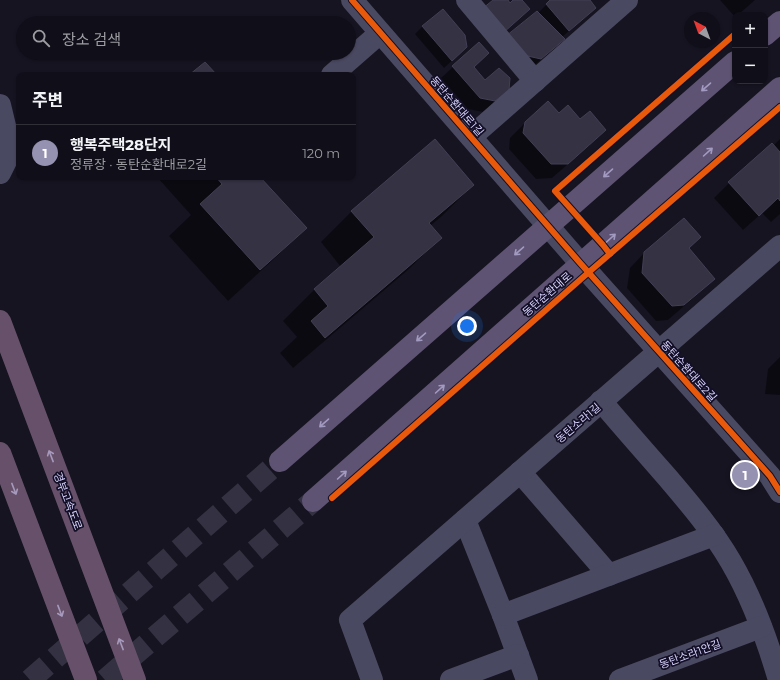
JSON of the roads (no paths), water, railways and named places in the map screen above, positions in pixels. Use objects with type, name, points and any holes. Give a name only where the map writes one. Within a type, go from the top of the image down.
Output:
[{"type":"highway","name":"경부고속도로","points":[[0,321],[135,680]]},
{"type":"highway","points":[[0,453],[86,680]]},
{"type":"main road","points":[[768,32],[780,22]]},
{"type":"main road","points":[[280,461],[732,65]]},
{"type":"main road","name":"동탄순환대로","points":[[313,501],[780,88]]},
{"type":"street","name":"동탄순환대로1길","points":[[352,0],[581,264]]},
{"type":"street","points":[[471,137],[627,0]]},
{"type":"street","points":[[472,2],[535,81]]},
{"type":"street","points":[[356,54],[380,33]]},
{"type":"street","points":[[335,72],[349,60]]},
{"type":"street","points":[[0,105],[8,138],[6,161],[0,173]]},
{"type":"street","points":[[601,401],[780,246]]},
{"type":"street","name":"동탄순환대로2길","points":[[581,264],[770,476],[780,492]]},
{"type":"street","name":"동탄소라1길","points":[[372,680],[350,620],[601,401],[697,513],[731,561],[745,588],[761,627],[779,680]]},
{"type":"street","points":[[520,472],[609,574]]},
{"type":"street","points":[[465,520],[528,680]]},
{"type":"street","points":[[503,615],[714,535]]},
{"type":"street","name":"동탄소라1안길","points":[[620,680],[761,627]]},
{"type":"street","points":[[451,680],[518,654]]},
{"type":"tunnel","points":[[30,680],[280,461]]},
{"type":"tunnel","points":[[105,680],[313,501]]},
{"type":"place","name":"행복주택28단지","points":[[745,475]]}]
